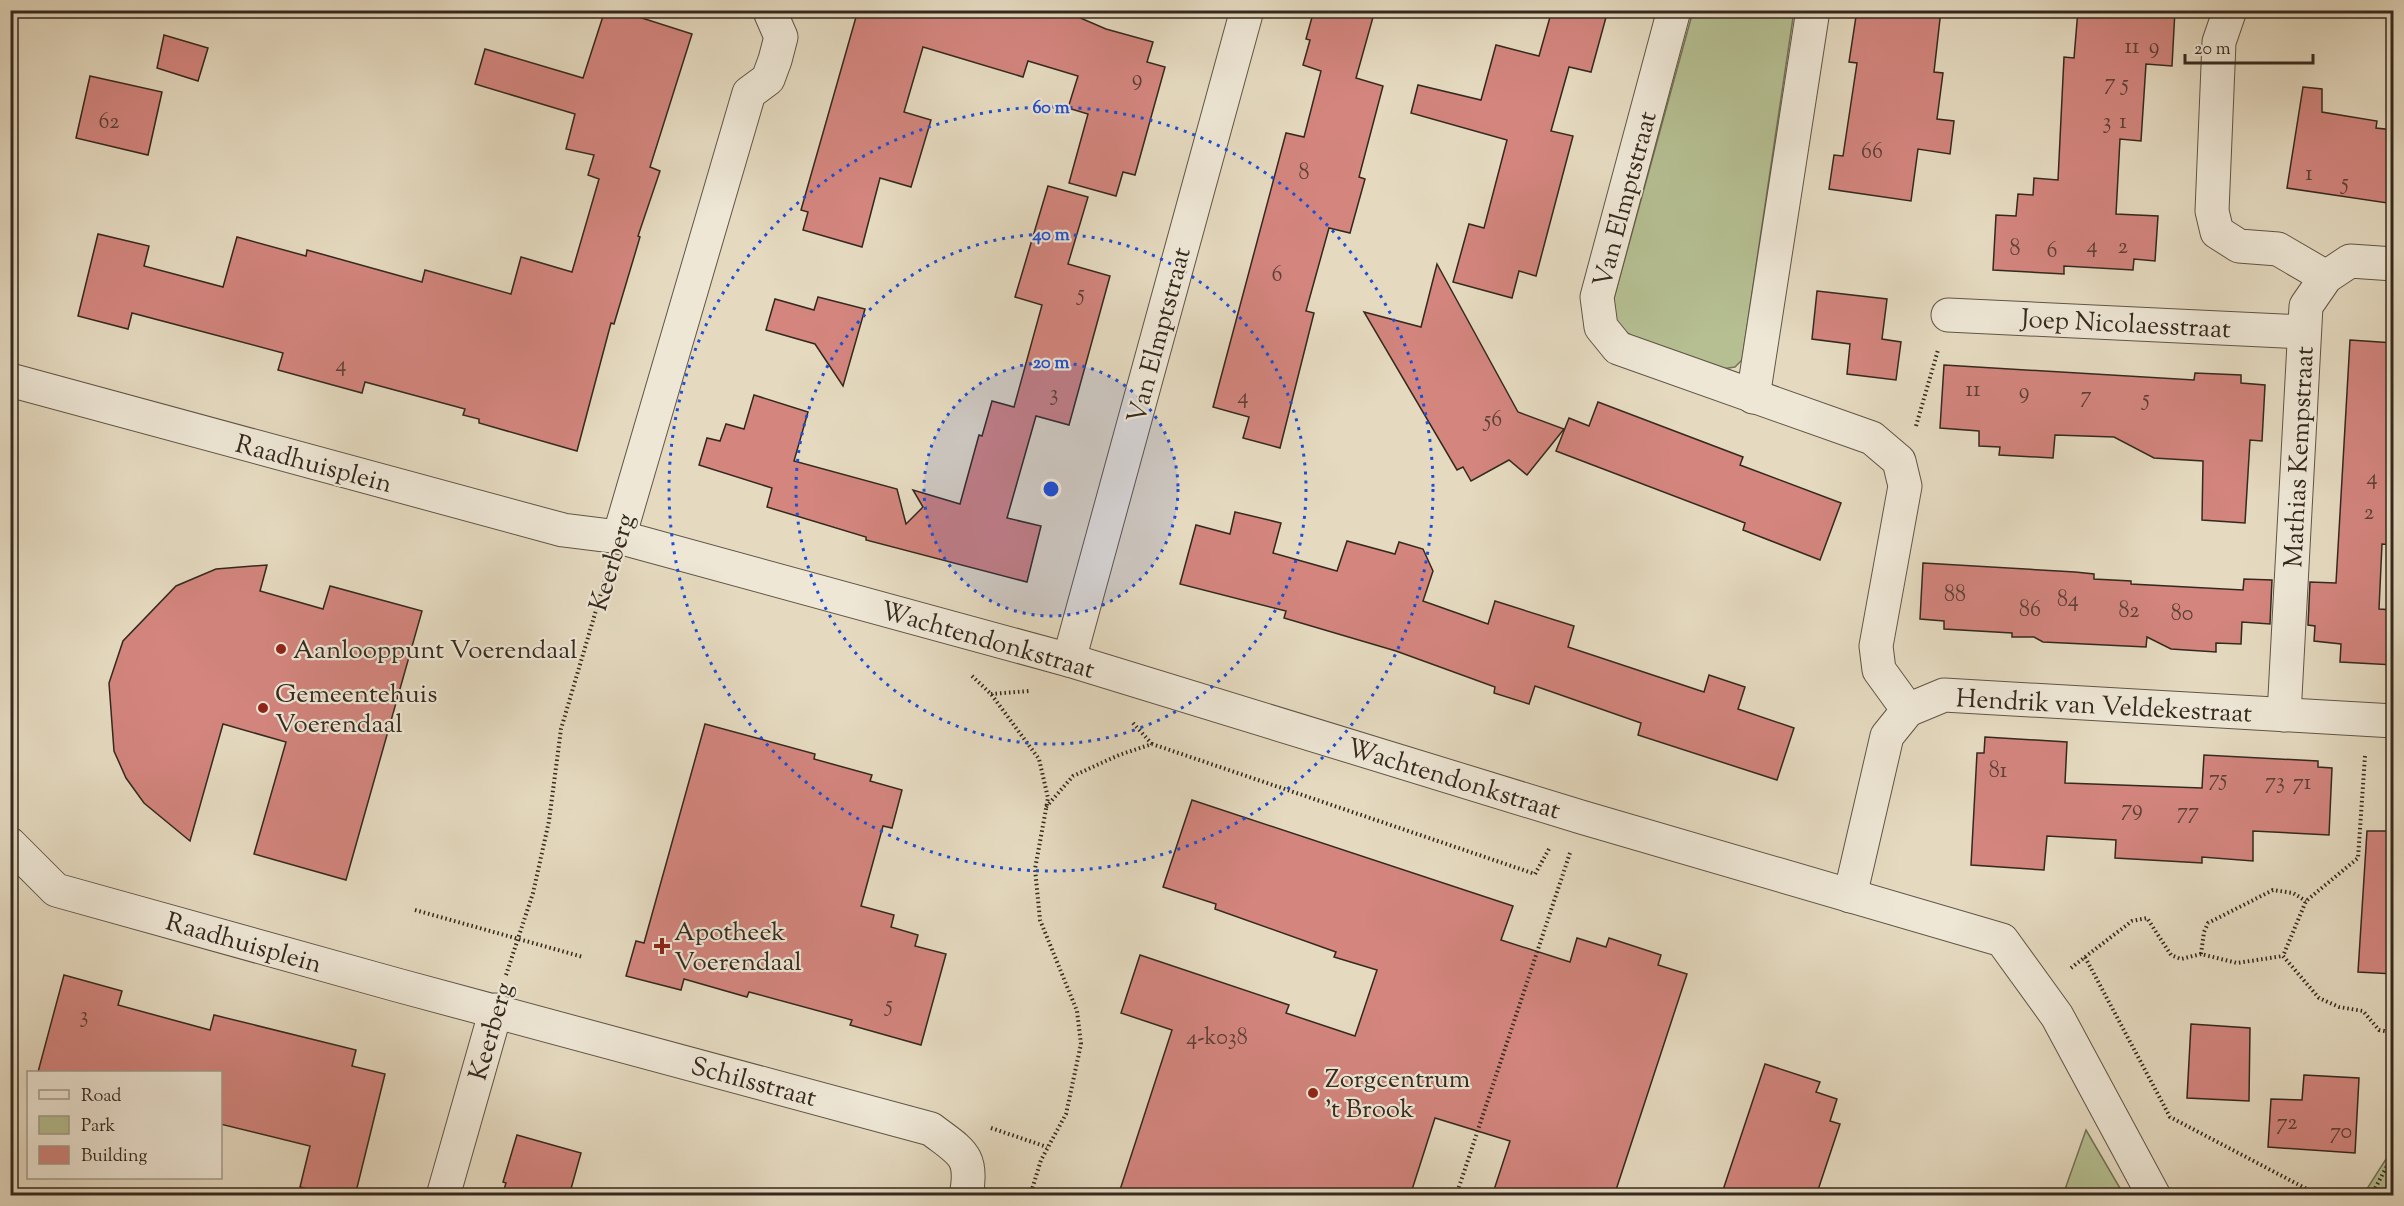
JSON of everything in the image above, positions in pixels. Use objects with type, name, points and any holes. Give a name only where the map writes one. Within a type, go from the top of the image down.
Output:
[{"type":"street","name":"Keerberg","points":[[619,537],[749,93],[768,79],[775,60],[781,37],[771,14],[773,10]]},
{"type":"street","name":"Van Elmptstraat","points":[[1070,660],[1247,10]]},
{"type":"street","name":"Van Elmptstraat","points":[[1674,10],[1597,297],[1601,327],[1618,348],[1872,438],[1899,460]]},
{"type":"street","points":[[1754,397],[1813,10]]},
{"type":"street","points":[[2229,10],[2219,42],[2212,211],[2217,232],[2239,246],[2278,249],[2326,276]]},
{"type":"street","name":"Mathias Kempstraat","points":[[2284,715],[2306,306],[2326,276],[2350,261],[2394,264]]},
{"type":"street","name":"Joep Nicolaesstraat","points":[[1948,315],[2304,332]]},
{"type":"street","name":"Raadhuisplein","points":[[10,380],[563,530],[619,537]]},
{"type":"street","points":[[1899,460],[1905,486],[1876,646],[1880,670],[1908,710]]},
{"type":"street","name":"Wachtendonkstraat","points":[[619,537],[1070,660],[1581,818],[2002,940],[2057,1016],[2154,1196]]},
{"type":"street","name":"Hendrik van Veldekestraat","points":[[1850,896],[1887,736],[1908,710],[1944,695],[2380,720]]},
{"type":"street","name":"Raadhuisplein","points":[[10,844],[56,890],[495,1010]]},
{"type":"street","name":"Keerberg","points":[[442,1196],[495,1010]]},
{"type":"street","name":"Schilsstraat","points":[[495,1010],[931,1128],[960,1151],[968,1163],[969,1178],[966,1196]]},
{"type":"path","points":[[1899,460],[1916,427],[1948,315]]},
{"type":"path","name":"Keerberg","points":[[495,1010],[533,893],[549,821],[561,729],[619,537]]},
{"type":"path","points":[[967,671],[991,694],[1039,759],[1048,798],[1035,869],[1040,920],[1077,1011],[1081,1044],[1066,1113],[1047,1147],[1030,1196]]},
{"type":"path","points":[[2283,956],[2306,901],[2358,858],[2380,720]]},
{"type":"path","points":[[1046,807],[1073,776],[1119,754],[1152,744],[1535,874],[1550,847],[1569,856]]},
{"type":"path","points":[[1456,1196],[1581,818]]},
{"type":"path","points":[[2201,954],[2204,932],[2208,923],[2273,890],[2293,893],[2306,901]]},
{"type":"path","points":[[415,909],[583,957]]},
{"type":"path","points":[[2040,993],[2132,921],[2147,918],[2170,955],[2181,959],[2201,954],[2237,963],[2283,956]]},
{"type":"path","points":[[2283,956],[2319,999],[2339,1007],[2363,1011],[2379,1030],[2394,1033]]},
{"type":"path","points":[[2085,957],[2170,1117],[2320,1196]]},
{"type":"path","points":[[2371,1196],[2394,1153]]},
{"type":"green space","points":[[1693,11],[1794,11],[1742,360],[1735,367],[1722,369],[1632,336],[1618,326],[1611,309]]},
{"type":"green space","points":[[2086,1130],[2124,1195],[2063,1195]]},
{"type":"green space","points":[[2393,1148],[2393,1195],[2363,1195]]},
{"type":"building","points":[[605,10],[617,10],[692,34],[650,167],[660,171],[638,236],[640,237],[614,324],[611,323],[577,451],[479,423],[479,419],[463,415],[465,409],[365,382],[362,393],[278,370],[283,353],[132,313],[128,329],[78,316],[98,234],[149,246],[144,266],[223,287],[237,237],[306,256],[307,250],[422,282],[425,270],[511,294],[521,257],[572,272],[599,179],[588,175],[594,155],[566,149],[575,114],[475,84],[485,49],[583,78]]},
{"type":"building","points":[[858,10],[1062,10],[1106,29],[1153,42],[1147,62],[1165,67],[1135,175],[1123,172],[1116,196],[1069,183],[1088,114],[1068,108],[1078,76],[1028,61],[1023,77],[923,47],[904,112],[931,120],[911,187],[880,178],[862,247],[803,230],[808,212],[801,210]]},
{"type":"building","points":[[1314,10],[1375,10],[1356,78],[1383,86],[1359,177],[1365,179],[1350,233],[1329,228],[1306,311],[1314,313],[1280,448],[1243,438],[1249,417],[1213,407],[1286,133],[1304,137],[1321,71],[1303,65],[1310,40],[1306,39]]},
{"type":"building","points":[[1552,10],[1608,10],[1591,72],[1569,67],[1551,131],[1573,136],[1536,276],[1519,271],[1512,298],[1453,282],[1469,224],[1484,228],[1507,140],[1411,113],[1418,85],[1481,100],[1496,45],[1539,56]]},
{"type":"building","points":[[1857,10],[1941,10],[1934,72],[1943,73],[1937,119],[1954,121],[1950,154],[1918,149],[1911,201],[1829,189],[1834,155],[1843,156],[1857,63],[1849,62]]},
{"type":"building","points":[[2078,10],[2175,10],[2172,66],[2146,64],[2141,141],[2120,139],[2116,214],[2158,216],[2155,261],[2134,259],[2133,270],[2064,266],[2064,274],[1993,270],[1996,215],[2016,216],[2018,194],[2033,195],[2034,178],[2058,180],[2064,57],[2074,58]]},
{"type":"building","points":[[164,35],[208,48],[198,81],[157,68]]},
{"type":"building","points":[[90,76],[162,92],[148,155],[76,138]]},
{"type":"building","points":[[2303,87],[2322,89],[2322,112],[2377,121],[2376,128],[2394,130],[2394,204],[2287,188]]},
{"type":"building","points":[[1048,186],[1088,197],[1068,264],[1110,276],[1069,425],[1036,416],[1007,518],[1041,526],[1027,582],[866,540],[866,537],[767,507],[772,488],[699,465],[707,438],[720,441],[726,424],[744,429],[754,395],[808,412],[794,461],[897,489],[906,524],[923,507],[913,490],[960,504],[979,435],[982,436],[992,401],[1014,407],[1042,305],[1015,297]]},
{"type":"building","points":[[1437,264],[1518,412],[1564,429],[1527,475],[1509,460],[1471,481],[1463,467],[1457,470],[1364,312],[1421,327]]},
{"type":"building","points":[[1817,291],[1887,299],[1882,339],[1901,342],[1896,380],[1847,374],[1850,344],[1812,339]]},
{"type":"building","points":[[818,297],[865,309],[843,386],[815,344],[766,330],[775,299],[814,310]]},
{"type":"building","points":[[2350,340],[2394,343],[2394,545],[2382,544],[2379,609],[2394,610],[2394,665],[2340,662],[2341,644],[2314,641],[2315,626],[2308,625],[2310,582],[2336,583]]},
{"type":"building","points":[[1944,365],[2194,380],[2195,373],[2241,375],[2241,383],[2265,385],[2262,441],[2250,440],[2245,523],[2202,520],[2203,461],[2154,458],[2114,437],[2055,435],[2053,458],[1999,455],[2000,447],[1979,446],[1979,431],[1940,428]]},
{"type":"building","points":[[1598,402],[1743,457],[1740,465],[1841,503],[1820,560],[1743,530],[1745,523],[1556,451],[1569,418],[1589,426]]},
{"type":"building","points":[[1235,512],[1281,523],[1273,553],[1337,571],[1347,541],[1395,554],[1399,542],[1423,549],[1433,571],[1423,601],[1488,624],[1495,601],[1574,626],[1568,647],[1704,692],[1709,675],[1745,687],[1738,709],[1794,728],[1777,780],[1638,735],[1641,723],[1535,686],[1529,704],[1494,693],[1495,687],[1396,651],[1284,618],[1286,611],[1180,584],[1196,525],[1230,534]]},
{"type":"building","points":[[1923,563],[2075,572],[2094,574],[2094,579],[2131,581],[2131,584],[2243,590],[2244,579],[2272,580],[2270,624],[2242,622],[2241,644],[2216,643],[2216,652],[2171,649],[2147,637],[2146,647],[2043,642],[2034,637],[2012,637],[2012,633],[1944,629],[1944,621],[1920,619]]},
{"type":"building","points":[[267,565],[260,591],[323,609],[330,586],[422,611],[346,880],[254,854],[286,742],[223,724],[190,841],[144,803],[126,778],[114,751],[109,683],[123,641],[176,586],[216,569]]},
{"type":"building","points":[[705,724],[815,754],[814,759],[872,775],[870,781],[902,790],[892,828],[883,826],[861,906],[894,915],[891,927],[918,935],[915,946],[946,954],[921,1045],[850,1025],[852,1020],[749,992],[747,997],[684,979],[681,990],[626,976],[636,941],[644,943]]},
{"type":"building","points":[[1985,737],[2067,742],[2065,783],[2202,788],[2204,755],[2318,761],[2318,767],[2332,768],[2329,835],[2253,831],[2253,861],[2202,857],[2202,863],[2115,858],[2116,840],[2047,836],[2044,870],[1971,865],[1977,753],[1984,753]]},
{"type":"building","points":[[1192,800],[1513,906],[1501,940],[1570,962],[1577,938],[1606,947],[1609,938],[1661,955],[1658,965],[1687,974],[1614,1196],[1492,1196],[1510,1141],[1435,1118],[1410,1196],[1118,1196],[1172,1030],[1121,1013],[1140,955],[1289,1005],[1286,1013],[1355,1036],[1377,970],[1334,957],[1336,952],[1215,909],[1216,904],[1163,887]]},
{"type":"building","points":[[2367,831],[2394,831],[2394,974],[2358,972]]},
{"type":"building","points":[[64,975],[122,991],[118,1005],[210,1030],[214,1015],[356,1050],[352,1066],[385,1074],[355,1196],[332,1196],[300,1187],[310,1146],[222,1124],[222,1071],[38,1071]]},
{"type":"building","points":[[2191,1024],[2250,1028],[2249,1101],[2187,1098]]},
{"type":"building","points":[[1765,1064],[1820,1082],[1816,1092],[1837,1099],[1830,1121],[1840,1124],[1816,1196],[1721,1196]]},
{"type":"building","points":[[2304,1075],[2359,1078],[2355,1153],[2268,1147],[2271,1099],[2302,1100]]},
{"type":"building","points":[[517,1135],[581,1153],[569,1196],[502,1196],[506,1183],[503,1182]]},
{"type":"place","name":"Aanlooppunt Voerendaal","points":[[281,649]]},
{"type":"place","name":"Gemeentehuis Voerendaal","points":[[263,708]]},
{"type":"place","name":"Apotheek Voerendaal","points":[[662,946]]},
{"type":"place","name":"Zorgcentrum 't Brook","points":[[1313,1093]]}]
